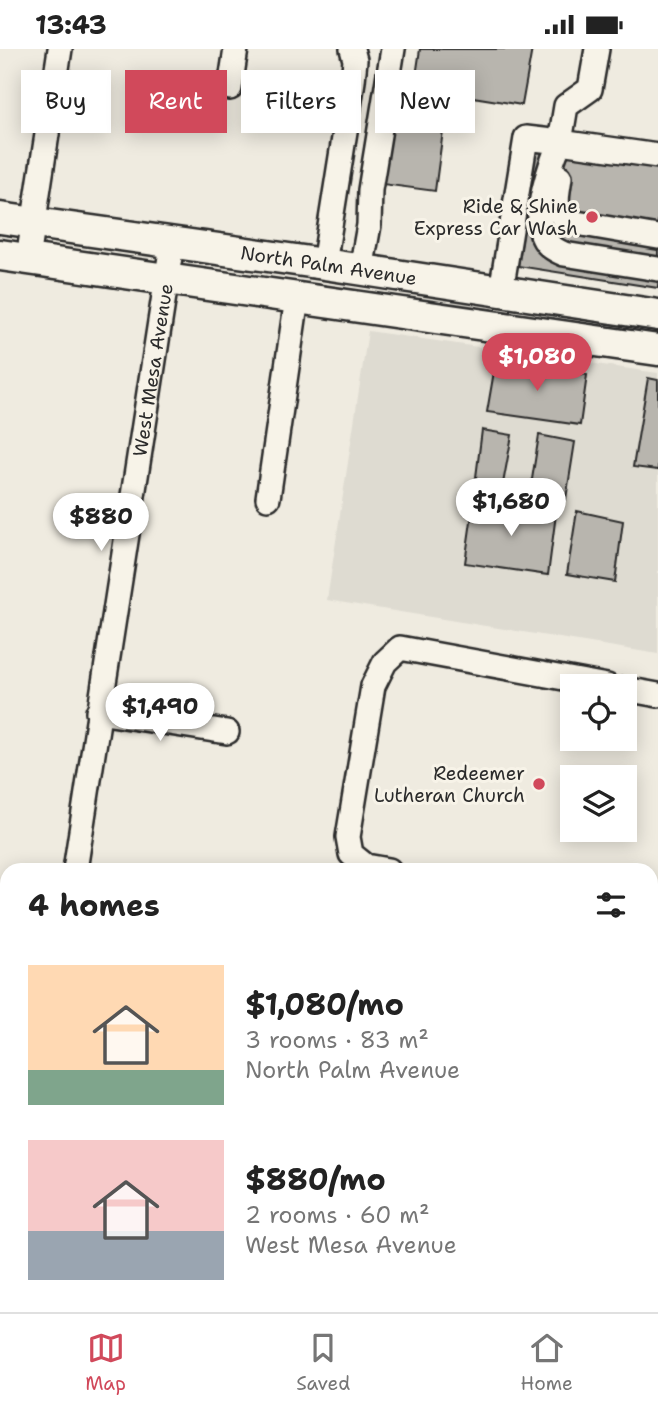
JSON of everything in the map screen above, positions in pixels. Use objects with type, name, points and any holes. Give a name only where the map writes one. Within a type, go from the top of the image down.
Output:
[{"type":"main road","name":"North Palm Avenue","points":[[0,218],[658,315]]},
{"type":"main road","name":"North Palm Avenue","points":[[14,257],[658,350]]},
{"type":"main road","points":[[297,299],[375,292],[482,306],[494,302],[501,291]]},
{"type":"street","points":[[14,257],[34,223],[60,49]]},
{"type":"street","points":[[230,88],[236,49]]},
{"type":"street","points":[[324,264],[353,81],[355,60],[352,49]]},
{"type":"street","points":[[361,270],[369,225],[370,190],[393,49]]},
{"type":"street","points":[[597,49],[590,89],[566,106],[559,142],[547,172],[540,215],[541,236],[550,247],[564,254],[658,269]]},
{"type":"street","points":[[501,291],[526,138],[658,156]]},
{"type":"street","points":[[559,142],[560,173],[556,200],[558,213],[565,221],[658,237]]},
{"type":"street","name":"West Mesa Avenue","points":[[76,863],[172,244]]},
{"type":"street","points":[[268,498],[297,299]]},
{"type":"street","points":[[362,863],[351,855],[348,837],[373,687],[385,662],[400,648],[560,677]]},
{"type":"street","points":[[637,691],[658,695]]},
{"type":"street","points":[[98,712],[228,732]]},
{"type":"shaded area","points":[[368,331],[658,373],[658,654],[327,600]]},
{"type":"building","points":[[420,49],[532,49],[522,105],[475,97],[475,70],[417,70]]},
{"type":"building","points":[[390,133],[443,133],[435,191],[382,184]]},
{"type":"building","name":"Ride & Shine Express Car Wash","points":[[536,151],[658,167],[658,288],[518,266]]},
{"type":"building","points":[[496,360],[587,375],[580,425],[487,412]]},
{"type":"building","points":[[648,378],[658,380],[658,470],[633,467]]},
{"type":"building","points":[[482,430],[512,435],[502,489],[475,485]]},
{"type":"building","points":[[539,435],[575,442],[566,499],[530,492]]},
{"type":"building","points":[[474,500],[556,514],[548,575],[465,563]]},
{"type":"building","points":[[577,511],[623,521],[615,582],[567,574]]},
{"type":"place","name":"Ride & Shine Express Car Wash","points":[[592,217]]},
{"type":"place","name":"Redeemer Lutheran Church","points":[[539,784]]}]
